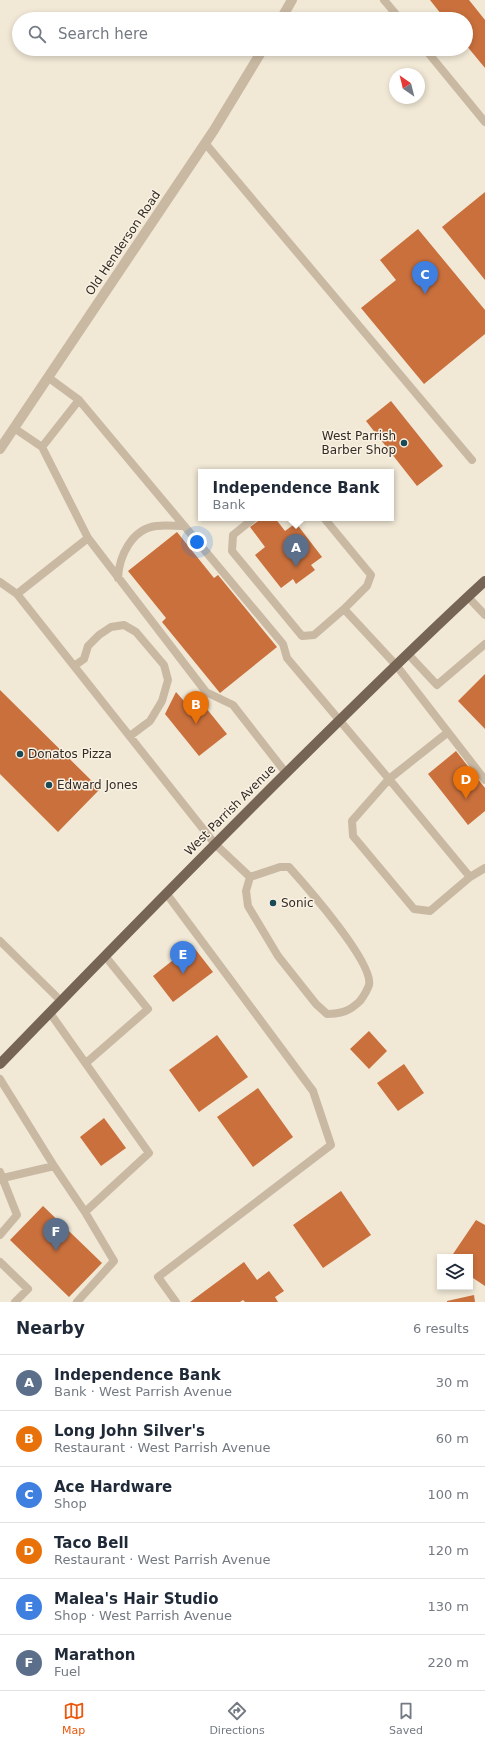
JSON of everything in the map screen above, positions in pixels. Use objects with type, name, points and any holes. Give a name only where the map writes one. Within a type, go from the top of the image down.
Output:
[{"type":"main road","name":"West Parrish Avenue","points":[[0,1064],[166,893],[286,773],[396,665],[485,581]]},
{"type":"street","points":[[285,12],[292,0]]},
{"type":"street","name":"Old Henderson Road","points":[[0,449],[205,143],[259,56]]},
{"type":"lane","points":[[384,0],[394,12]]},
{"type":"lane","points":[[431,56],[485,122]]},
{"type":"lane","points":[[205,143],[472,460]]},
{"type":"lane","points":[[49,378],[79,400],[282,644],[287,658],[470,877]]},
{"type":"lane","points":[[42,448],[79,400]]},
{"type":"lane","points":[[14,428],[42,448],[88,538],[206,692],[233,704],[286,773]]},
{"type":"lane","points":[[250,521],[233,535],[232,551],[302,636],[314,635],[368,586],[371,575],[326,521]]},
{"type":"lane","points":[[118,578],[123,553],[127,545],[137,536],[155,526],[184,526]]},
{"type":"lane","points":[[17,594],[88,538]]},
{"type":"lane","points":[[0,582],[17,594],[215,844],[250,877]]},
{"type":"lane","points":[[468,596],[485,616]]},
{"type":"lane","points":[[344,608],[396,665],[447,733],[485,780]]},
{"type":"lane","points":[[74,666],[84,659],[88,646],[99,635],[111,627],[124,625],[136,632],[164,665],[168,680],[162,701],[150,721],[130,736]]},
{"type":"lane","points":[[408,654],[437,685],[485,644]]},
{"type":"lane","points":[[447,733],[389,779],[352,821],[353,836],[414,909],[430,911],[470,877],[485,868]]},
{"type":"lane","points":[[280,867],[289,867],[330,913],[366,968],[369,984],[363,998],[352,1009],[339,1014],[327,1014],[316,1004],[278,956],[248,906],[246,891],[250,877],[280,867]]},
{"type":"lane","points":[[166,893],[312,1091],[331,1146],[158,1277],[176,1302]]},
{"type":"lane","points":[[0,941],[61,1001]]},
{"type":"lane","points":[[86,1063],[148,1009],[105,956]]},
{"type":"lane","points":[[50,1013],[149,1153],[84,1212]]},
{"type":"lane","points":[[0,1079],[114,1261],[77,1302]]},
{"type":"lane","points":[[0,1234],[17,1215],[1,1177],[54,1166]]},
{"type":"lane","points":[[0,1262],[28,1289],[15,1302]]},
{"type":"building","points":[[430,0],[469,0],[485,20],[485,68],[473,53],[473,12],[439,12]]},
{"type":"building","points":[[485,192],[485,280],[442,227]]},
{"type":"building","points":[[418,229],[485,310],[485,334],[424,384],[361,308],[396,280],[380,260]]},
{"type":"building","name":"West Parrish Barber Shop","points":[[391,401],[443,466],[417,486],[366,421]]},
{"type":"building","points":[[258,521],[277,521],[285,531],[296,523],[322,557],[311,565],[315,570],[296,584],[293,579],[281,588],[255,555],[265,547],[250,527]]},
{"type":"building","points":[[177,532],[214,578],[218,575],[277,647],[220,693],[162,622],[166,618],[128,571]]},
{"type":"building","points":[[485,674],[485,729],[458,701]]},
{"type":"building","points":[[0,690],[100,789],[58,832],[0,774]]},
{"type":"building","points":[[176,692],[184,701],[194,693],[227,734],[199,756],[165,714]]},
{"type":"building","points":[[456,751],[485,788],[485,811],[468,825],[428,774]]},
{"type":"building","points":[[192,945],[213,972],[173,1002],[153,976]]},
{"type":"building","points":[[369,1031],[387,1051],[369,1069],[350,1049]]},
{"type":"building","points":[[217,1035],[248,1077],[199,1112],[169,1070]]},
{"type":"building","points":[[404,1064],[424,1093],[398,1111],[377,1083]]},
{"type":"building","points":[[258,1088],[293,1137],[253,1167],[217,1117]]},
{"type":"building","points":[[104,1118],[126,1148],[101,1166],[80,1137]]},
{"type":"building","points":[[341,1191],[371,1235],[323,1268],[293,1225]]},
{"type":"building","points":[[43,1206],[102,1263],[69,1297],[10,1240]]},
{"type":"building","points":[[476,1220],[485,1225],[485,1286],[473,1278],[473,1254],[453,1254]]},
{"type":"building","points":[[244,1262],[257,1280],[269,1271],[284,1291],[275,1297],[278,1302],[245,1302],[243,1300],[240,1302],[190,1302]]},
{"type":"building","points":[[474,1295],[475,1302],[447,1302],[447,1301]]},
{"type":"place","name":"Ace Hardware","points":[[425,294]]},
{"type":"place","name":"West Parrish Barber Shop","points":[[404,443]]},
{"type":"place","name":"Independence Bank","points":[[296,567]]},
{"type":"place","name":"Long John Silver's","points":[[196,724]]},
{"type":"place","name":"Donatos Pizza","points":[[20,754]]},
{"type":"place","name":"Edward Jones","points":[[49,785]]},
{"type":"place","name":"Taco Bell","points":[[466,799]]},
{"type":"place","name":"Sonic","points":[[273,903]]},
{"type":"place","name":"Malea's Hair Studio","points":[[183,974]]},
{"type":"place","name":"Marathon","points":[[56,1251]]}]
